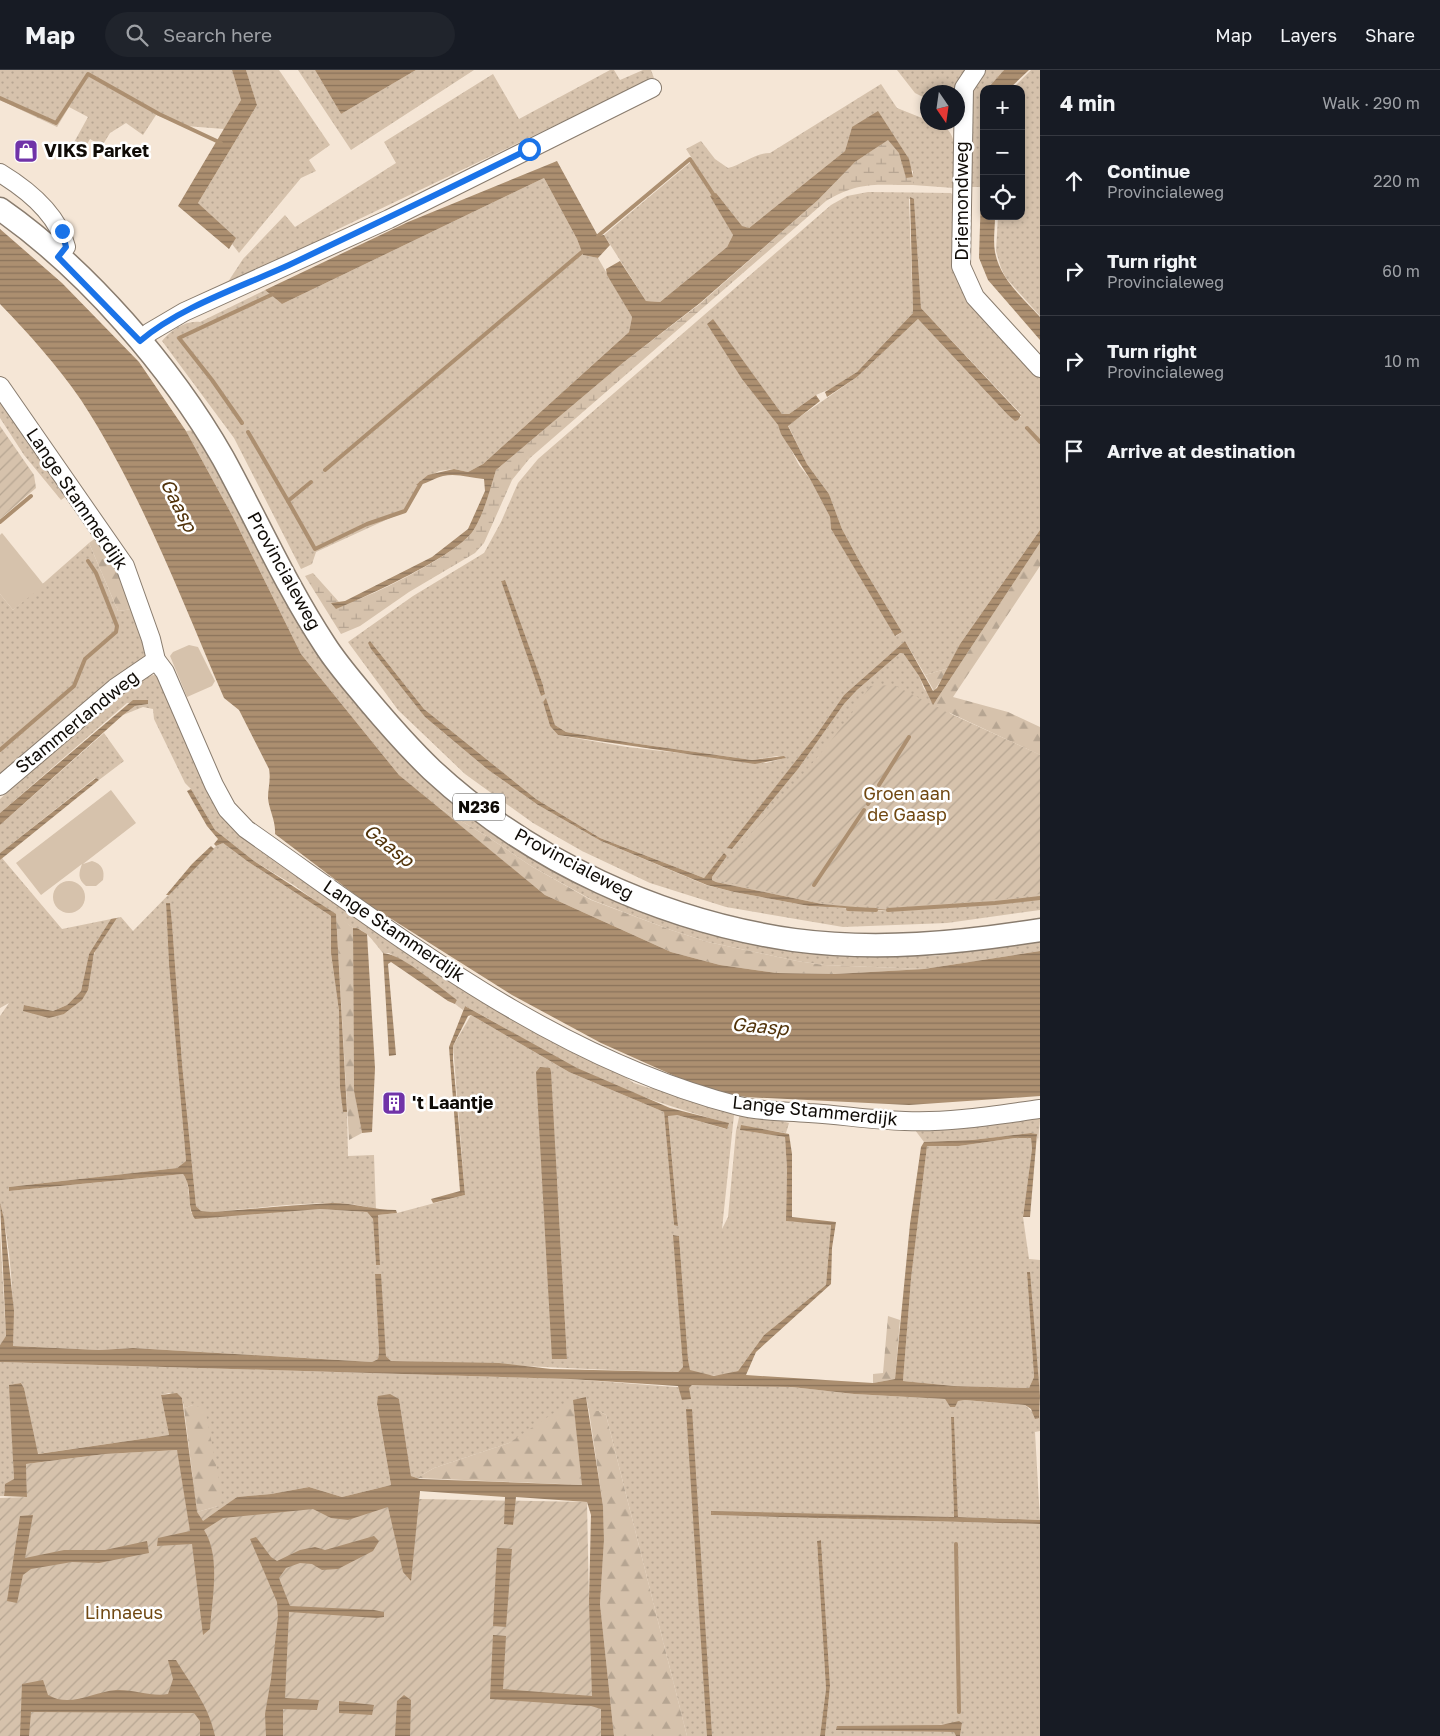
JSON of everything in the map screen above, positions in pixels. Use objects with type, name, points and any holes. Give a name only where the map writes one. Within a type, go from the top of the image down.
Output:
[{"type":"main road","name":"Provincialeweg","points":[[0,209],[58,257],[140,341],[202,424],[326,647],[384,719],[425,763],[496,821],[571,867],[642,900],[672,911],[749,932],[795,940],[888,946],[969,942],[1040,930]]},
{"type":"street","name":"Driemondweg","points":[[976,70],[964,88],[961,266],[975,297],[1040,368]]},
{"type":"street","points":[[140,341],[150,332],[184,312],[389,219],[652,88]]},
{"type":"street","points":[[0,173],[28,193],[57,222],[62,231],[66,247],[58,257]]},
{"type":"street","name":"Lange Stammerdijk","points":[[0,386],[125,566],[151,639],[156,660],[165,672],[214,785],[227,809],[246,829],[481,990],[602,1058],[664,1084],[744,1107],[907,1121],[983,1117],[1040,1109]]},
{"type":"street","name":"Stammerlandweg","points":[[0,786],[114,688],[156,660]]},
{"type":"green space","points":[[0,70],[232,70],[241,100],[224,129],[186,126],[156,115],[143,135],[126,123],[110,133],[102,146],[90,139],[78,160],[67,155],[88,117],[69,107],[57,127],[0,100]]},
{"type":"green space","points":[[246,70],[279,70],[330,145],[309,160],[316,171],[301,178],[239,253],[232,244],[235,238],[198,203],[257,105]]},
{"type":"green space","points":[[298,70],[315,70],[341,114],[416,70],[474,70],[351,150]]},
{"type":"green space","points":[[610,70],[614,70],[620,80],[643,70],[651,70],[654,78],[330,233],[332,239],[222,291],[243,259],[285,215],[295,227],[396,163],[384,142],[493,74],[519,119]]},
{"type":"green space","points":[[897,70],[968,70],[960,76],[957,85],[920,85],[920,96],[915,93]]},
{"type":"green space","points":[[984,70],[1004,70],[991,85],[980,85],[980,187],[969,187],[972,84]]},
{"type":"green space","points":[[1031,70],[1040,70],[1040,316],[1006,278],[996,251],[998,220],[1025,220],[1025,85],[1016,85]]},
{"type":"green space","points":[[881,84],[897,108],[920,117],[920,130],[948,130],[952,136],[955,156],[954,188],[913,185],[913,171],[852,127],[845,151],[749,228],[742,227],[716,194],[711,196],[733,235],[727,247],[660,302],[646,301],[604,235],[693,160],[686,149],[701,141],[715,159],[728,168],[759,155],[770,153]]},
{"type":"green space","points":[[888,140],[899,153],[906,177],[913,177],[913,185],[868,185],[848,190],[826,201],[530,458],[512,480],[484,543],[475,553],[409,592],[360,626],[341,634],[305,576],[313,573],[339,602],[332,603],[351,601],[404,578],[453,549],[465,540],[477,524],[496,470],[624,362],[701,303],[818,200],[855,162]]},
{"type":"green space","points":[[544,178],[577,239],[583,255],[598,258],[632,317],[629,332],[483,464],[468,472],[454,469],[439,471],[417,485],[422,485],[401,513],[316,552],[312,564],[301,569],[234,438],[162,341],[179,327],[189,323],[200,322],[265,290],[282,304]]},
{"type":"green space","points":[[868,192],[951,193],[954,197],[953,270],[959,283],[967,297],[991,326],[1040,377],[1040,530],[960,644],[949,668],[925,675],[905,641],[844,695],[817,734],[728,848],[732,849],[798,769],[844,704],[857,690],[900,653],[903,653],[919,676],[924,689],[951,714],[1040,755],[1040,910],[947,923],[843,927],[726,907],[650,883],[582,851],[533,823],[465,774],[398,710],[348,642],[413,596],[484,553],[501,522],[518,483],[538,459],[831,205],[847,196]],"holes":[[[909,199],[914,199],[921,308],[1021,414],[1021,417],[1007,414],[918,319],[857,377],[788,425],[807,464],[829,494],[842,529],[861,564],[902,632],[896,636],[831,529],[830,517],[810,479],[799,465],[778,425],[713,320],[782,414],[789,414],[816,395],[832,388],[857,372],[913,313]],[[504,580],[543,685],[545,693],[541,696],[501,581]],[[370,641],[424,709],[536,799],[600,838],[704,878],[724,854],[727,856],[712,877],[712,880],[716,882],[822,904],[891,911],[809,906],[706,885],[601,841],[538,805],[487,769],[425,717]],[[546,699],[555,725],[566,732],[752,760],[777,756],[785,758],[766,763],[627,747],[558,735],[550,726],[543,702]]]},
{"type":"green space","points":[[0,402],[64,489],[71,493],[61,500],[24,455],[0,418]]},
{"type":"green space","points":[[0,426],[34,475],[36,488],[0,519]]},
{"type":"green space","points":[[195,430],[350,693],[596,888],[881,955],[935,956],[1040,940],[1040,951],[924,969],[824,965],[797,961],[708,942],[671,930],[592,900],[531,866],[488,837],[436,806],[399,775],[301,654],[233,517],[186,431]]},
{"type":"green space","points":[[2,533],[44,585],[13,610],[0,594],[0,535]]},
{"type":"green space","points":[[97,537],[119,570],[133,609],[118,611],[89,543]]},
{"type":"green space","points":[[89,543],[118,611],[133,609],[149,657],[0,779],[0,594],[13,610]]},
{"type":"green space","points":[[1040,543],[1040,566],[953,697],[1008,712],[1040,727],[1040,755],[933,705]]},
{"type":"green space","points":[[189,645],[198,647],[215,681],[212,686],[187,697],[170,656],[173,652]]},
{"type":"green space","points":[[949,668],[934,691],[925,675]]},
{"type":"green space","points":[[155,675],[163,681],[227,812],[634,1083],[649,1088],[664,1089],[734,1115],[722,1229],[728,1217],[736,1131],[740,1113],[746,1111],[789,1123],[786,1133],[742,1126],[741,1130],[785,1137],[787,1169],[786,1221],[831,1224],[826,1285],[764,1335],[738,1371],[720,1376],[690,1371],[679,1236],[674,1235],[683,1367],[678,1372],[391,1361],[386,1356],[380,1274],[375,1275],[379,1352],[378,1359],[372,1362],[133,1348],[99,1350],[13,1346],[11,1274],[7,1237],[0,1202],[0,1016],[9,1003],[0,1008],[0,860],[2,858],[62,929],[121,917],[133,931],[216,846],[223,843],[331,916],[331,953],[339,1011],[343,1112],[347,1112],[348,1156],[374,1155],[376,1210],[361,1206],[321,1203],[213,1212],[201,1211],[196,1206],[182,1063],[172,923],[170,904],[166,903],[169,965],[186,1161],[177,1168],[9,1187],[9,1191],[183,1174],[187,1180],[191,1213],[320,1209],[367,1212],[373,1219],[376,1265],[380,1265],[378,1215],[397,1213],[465,1195],[453,1046],[471,1015],[569,1072],[664,1112],[674,1225],[678,1225],[668,1115],[677,1115],[726,1129],[728,1123],[671,1106],[596,1078],[465,1006],[463,1010],[455,1004],[457,1000],[389,953],[383,953],[370,937],[362,931],[353,928],[295,886],[254,861],[215,830],[191,789],[185,783],[154,719],[153,709],[143,707],[123,715],[135,706],[148,704],[127,703],[0,813],[0,799],[94,714],[144,676]],"holes":[[[117,919],[98,946],[91,966],[85,994],[74,1006],[64,1014],[24,1008],[24,1005],[53,1011],[67,1005],[81,991],[89,954]],[[557,1179],[567,1359],[552,1359]]]},
{"type":"green space","name":"Groen aan de Gaasp","points":[[894,685],[950,714],[1040,755],[1040,894],[931,904],[849,904],[797,898],[721,881],[717,878],[722,868],[740,846],[818,757],[870,686]]},
{"type":"green space","points":[[104,733],[124,761],[99,780],[95,778],[0,853],[0,825]]},
{"type":"green space","points":[[111,790],[136,823],[83,864],[92,861],[98,864],[104,873],[103,880],[96,886],[86,886],[80,878],[82,864],[41,895],[16,863]]},
{"type":"green space","points":[[436,806],[488,837],[531,866],[591,900],[671,930],[708,942],[797,961],[824,965],[924,969],[835,974],[777,973],[720,965],[671,952],[545,895]]},
{"type":"green space","points":[[69,881],[75,882],[80,886],[84,891],[84,903],[80,908],[75,912],[69,913],[63,912],[58,908],[54,903],[53,897],[54,891],[58,886],[63,882]]},
{"type":"green space","points":[[336,914],[353,928],[354,1091],[362,1133],[349,1140]]},
{"type":"green space","points":[[1035,1116],[1040,1119],[1038,1142],[1037,1134],[1031,1133],[972,1140],[924,1142],[912,1126]]},
{"type":"green space","points":[[1015,1138],[1031,1138],[1032,1149],[1023,1217],[1029,1259],[1040,1260],[1040,1396],[1027,1272],[1034,1377],[1029,1388],[954,1386],[903,1381],[911,1279],[927,1146],[959,1146]]},
{"type":"green space","points":[[0,1231],[6,1337],[0,1345]]},
{"type":"green space","points":[[888,1316],[900,1320],[895,1379],[873,1383],[873,1374],[883,1373]]},
{"type":"green space","points":[[0,1362],[570,1379],[688,1388],[692,1385],[707,1384],[792,1387],[854,1394],[945,1399],[950,1407],[954,1407],[958,1401],[965,1400],[1025,1405],[1039,1418],[1040,1407],[1040,1431],[1035,1432],[1040,1520],[958,1517],[954,1417],[951,1417],[954,1517],[817,1514],[711,1515],[1040,1524],[1040,1736],[960,1736],[962,1723],[878,1730],[955,1732],[956,1736],[825,1736],[830,1686],[821,1540],[817,1541],[826,1689],[820,1736],[687,1736],[606,1415],[599,1411],[589,1411],[586,1397],[509,1443],[434,1468],[417,1478],[411,1476],[399,1399],[377,1405],[391,1485],[342,1497],[309,1487],[271,1494],[237,1497],[219,1511],[197,1512],[218,1506],[193,1405],[184,1408],[182,1398],[169,1393],[161,1395],[169,1435],[37,1454],[24,1388],[21,1383],[10,1385],[14,1479],[4,1489],[4,1496],[0,1496]]},
{"type":"green space","points":[[573,1400],[583,1485],[417,1478],[434,1468],[509,1443]]},
{"type":"green space","points":[[193,1405],[205,1409],[222,1495],[218,1506],[197,1512],[184,1408]]},
{"type":"green space","points":[[589,1411],[599,1411],[606,1415],[687,1736],[614,1736],[600,1604],[604,1540],[603,1506]]},
{"type":"green space","name":"Linnaeus","points":[[177,1450],[193,1478],[198,1512],[299,1490],[324,1513],[420,1491],[419,1499],[587,1502],[589,1601],[609,1736],[0,1736],[0,1498],[27,1497],[26,1464],[105,1454]]},
{"type":"water","points":[[232,70],[246,70],[257,105],[198,203],[236,238],[229,249],[178,206],[241,100]]},
{"type":"water","points":[[315,70],[416,70],[341,114]]},
{"type":"water","points":[[1004,70],[1029,70],[1013,85],[991,85]]},
{"type":"water","points":[[878,111],[909,159],[913,177],[906,178],[899,153],[888,140],[855,162],[818,200],[700,303],[624,362],[496,470],[480,517],[473,531],[463,541],[430,564],[336,609],[331,603],[345,601],[432,557],[468,529],[485,491],[484,479],[458,475],[443,476],[416,485],[428,475],[454,469],[468,472],[483,464],[629,332],[632,317],[607,275],[606,269],[620,261],[646,301],[660,302],[727,247],[733,235],[710,196],[716,193],[742,226],[749,228],[845,151],[852,127]]},
{"type":"water","points":[[557,161],[598,236],[604,235],[610,245],[598,258],[583,255],[577,239],[544,178],[282,304],[265,290],[408,222]]},
{"type":"water","points":[[910,197],[914,199],[921,308],[1021,415],[1018,420],[1015,421],[1007,414],[918,319],[857,377],[827,397],[825,392],[857,372],[913,313]]},
{"type":"water","points":[[980,220],[995,220],[994,243],[998,262],[1013,287],[1040,317],[1040,340],[988,280],[979,258]]},
{"type":"water","name":"Gaasp","points":[[0,229],[62,283],[139,362],[186,431],[233,517],[301,654],[399,775],[545,895],[671,952],[720,965],[777,973],[835,974],[924,969],[1040,951],[1040,1096],[909,1105],[746,1097],[706,1090],[601,1043],[512,995],[366,903],[275,834],[268,798],[269,769],[239,710],[224,698],[176,584],[123,471],[103,435],[72,387],[42,350],[0,304]]},
{"type":"water","points":[[713,319],[782,414],[789,414],[816,395],[820,401],[788,426],[807,464],[829,494],[842,529],[861,564],[902,632],[895,636],[831,529],[830,517],[810,479],[781,434],[778,425],[742,379],[707,324]]},
{"type":"water","points":[[1040,530],[1040,543],[933,705],[919,676],[903,653],[900,653],[857,690],[844,704],[798,769],[732,849],[727,848],[817,734],[844,695],[905,641],[933,691],[937,688],[960,644]]},
{"type":"water","points":[[505,580],[543,685],[545,694],[541,696],[501,581]]},
{"type":"water","points":[[370,641],[424,709],[536,799],[600,838],[704,878],[724,853],[727,856],[712,877],[712,880],[716,882],[822,904],[900,911],[809,906],[734,892],[707,885],[601,841],[538,805],[487,769],[425,717],[371,649],[368,643]]},
{"type":"water","points":[[546,698],[555,725],[566,732],[752,760],[784,756],[786,758],[755,764],[558,735],[550,726],[543,702]]},
{"type":"water","points":[[133,700],[148,700],[148,704],[135,706],[123,715],[0,825],[0,813]]},
{"type":"water","points":[[96,778],[99,780],[0,860],[0,853]]},
{"type":"water","points":[[191,789],[215,830],[254,861],[336,914],[347,1112],[343,1112],[340,1087],[339,1011],[331,953],[331,916],[223,843],[216,846],[214,844],[218,839],[207,826],[187,791]]},
{"type":"water","points":[[211,846],[214,849],[169,895],[166,895],[192,864]]},
{"type":"water","points":[[166,903],[170,903],[172,923],[182,1063],[196,1206],[201,1211],[213,1212],[332,1203],[396,1210],[397,1213],[378,1215],[380,1265],[376,1265],[373,1219],[367,1212],[320,1209],[195,1219],[192,1214],[188,1185],[183,1174],[9,1191],[9,1187],[177,1168],[186,1161],[169,965]]},
{"type":"water","points":[[117,918],[94,953],[88,990],[82,1000],[64,1014],[49,1018],[23,1011],[24,1005],[53,1011],[67,1005],[81,991],[89,954],[111,919]]},
{"type":"water","points":[[353,928],[357,928],[367,934],[375,1068],[372,1132],[362,1133],[354,1091]]},
{"type":"water","points":[[383,953],[401,959],[411,965],[457,1000],[455,1004],[448,1001],[391,962],[388,964],[396,1055],[389,1056]]},
{"type":"water","points":[[465,1006],[577,1068],[670,1108],[729,1123],[727,1129],[677,1115],[668,1116],[678,1226],[674,1225],[664,1112],[569,1072],[471,1015],[468,1016],[453,1046],[465,1195],[433,1203],[431,1199],[460,1191],[449,1047]]},
{"type":"water","points":[[540,1067],[550,1068],[551,1072],[567,1359],[552,1359],[536,1072]]},
{"type":"water","points":[[741,1125],[789,1134],[792,1154],[792,1217],[836,1222],[832,1248],[831,1284],[756,1352],[746,1375],[873,1383],[895,1379],[910,1224],[921,1147],[924,1142],[1037,1134],[1030,1217],[1023,1217],[1032,1149],[1031,1138],[1015,1138],[959,1146],[927,1146],[911,1279],[903,1381],[954,1386],[1029,1388],[1034,1377],[1027,1272],[1030,1272],[1040,1396],[1039,1418],[1035,1419],[1031,1409],[1025,1405],[965,1400],[958,1401],[955,1407],[950,1407],[945,1399],[854,1394],[792,1387],[692,1385],[689,1388],[691,1399],[682,1400],[678,1386],[570,1379],[0,1362],[0,1345],[6,1336],[0,1202],[4,1219],[14,1311],[13,1346],[99,1350],[133,1348],[372,1362],[378,1359],[379,1352],[375,1274],[381,1274],[386,1356],[391,1361],[499,1363],[551,1369],[678,1372],[683,1367],[673,1235],[679,1236],[690,1370],[714,1376],[738,1371],[764,1335],[826,1285],[831,1225],[786,1221],[787,1169],[785,1137],[740,1130]]},
{"type":"water","points":[[21,1383],[24,1388],[38,1454],[169,1435],[161,1395],[177,1393],[182,1398],[197,1512],[203,1521],[237,1497],[271,1494],[309,1487],[342,1497],[391,1485],[377,1404],[378,1396],[390,1394],[399,1399],[411,1476],[420,1479],[582,1485],[573,1400],[586,1397],[603,1506],[604,1540],[600,1604],[614,1736],[601,1736],[601,1709],[591,1706],[490,1699],[493,1635],[506,1636],[503,1689],[592,1696],[589,1601],[591,1515],[587,1502],[516,1497],[513,1525],[504,1524],[505,1497],[420,1491],[411,1581],[403,1572],[388,1507],[348,1520],[331,1518],[313,1509],[223,1518],[204,1530],[212,1552],[214,1578],[210,1629],[203,1635],[192,1544],[157,1546],[158,1538],[190,1531],[177,1450],[105,1454],[26,1464],[27,1497],[4,1496],[5,1484],[14,1479],[9,1385]]},
{"type":"water","points":[[686,1409],[692,1409],[712,1736],[707,1736]]},
{"type":"water","points":[[951,1417],[954,1417],[958,1517],[1040,1520],[1040,1524],[711,1515],[711,1511],[954,1517]]},
{"type":"water","points":[[33,1515],[25,1558],[64,1550],[105,1550],[147,1541],[149,1553],[99,1563],[72,1562],[31,1569],[23,1575],[17,1603],[7,1601],[20,1516]]},
{"type":"water","points":[[374,1536],[379,1541],[373,1551],[338,1569],[322,1570],[312,1564],[300,1563],[286,1568],[279,1578],[290,1606],[374,1610],[384,1612],[384,1617],[289,1612],[285,1698],[319,1700],[317,1710],[283,1709],[283,1736],[266,1736],[265,1714],[278,1616],[277,1602],[250,1539],[256,1537],[271,1557],[277,1561],[300,1550],[315,1547],[325,1550]]},
{"type":"water","points":[[821,1540],[830,1686],[825,1736],[820,1736],[826,1689],[817,1541]]},
{"type":"water","points":[[497,1548],[512,1549],[506,1627],[493,1626]]},
{"type":"water","points":[[168,1660],[176,1660],[193,1687],[204,1705],[215,1736],[200,1736],[200,1721],[194,1713],[31,1712],[29,1736],[20,1736],[22,1684],[43,1680],[48,1695],[56,1699],[65,1700],[73,1700],[116,1690],[162,1695],[168,1694],[173,1679]]},
{"type":"water","points":[[404,1695],[411,1700],[410,1736],[395,1736],[397,1701]]},
{"type":"water","points":[[339,1701],[374,1705],[372,1715],[339,1713]]},
{"type":"water","points":[[959,1721],[962,1723],[960,1736],[956,1736],[954,1732],[836,1730],[837,1726],[941,1725]]},
{"type":"waterway","points":[[0,98],[56,123],[88,74],[159,114],[221,143]]},
{"type":"waterway","points":[[598,236],[690,159],[715,197]]},
{"type":"waterway","points":[[325,470],[582,252]]},
{"type":"waterway","points":[[242,423],[212,380],[179,338],[273,294]]},
{"type":"waterway","points":[[1027,428],[1040,442]]},
{"type":"waterway","points":[[248,432],[288,501]]},
{"type":"waterway","points":[[311,482],[288,501],[315,549],[367,524],[405,511],[421,483]]},
{"type":"waterway","points":[[0,522],[31,496]]},
{"type":"waterway","points":[[0,750],[74,686],[85,659],[116,632],[117,626],[96,573],[88,561]]},
{"type":"waterway","points":[[879,785],[909,737]]},
{"type":"waterway","points":[[868,804],[875,792]]},
{"type":"waterway","points":[[814,885],[864,810]]},
{"type":"waterway","points":[[888,910],[1040,898]]},
{"type":"waterway","points":[[848,909],[876,910]]},
{"type":"waterway","points":[[956,1544],[959,1712]]},
{"type":"place","name":"VIKS Parket","points":[[26,151]]},
{"type":"place","name":"'t Laantje","points":[[394,1103]]},
{"type":"route","points":[[62,231],[66,247],[58,257],[93,290],[140,341],[150,332],[184,312],[389,219],[529,149]]}]
